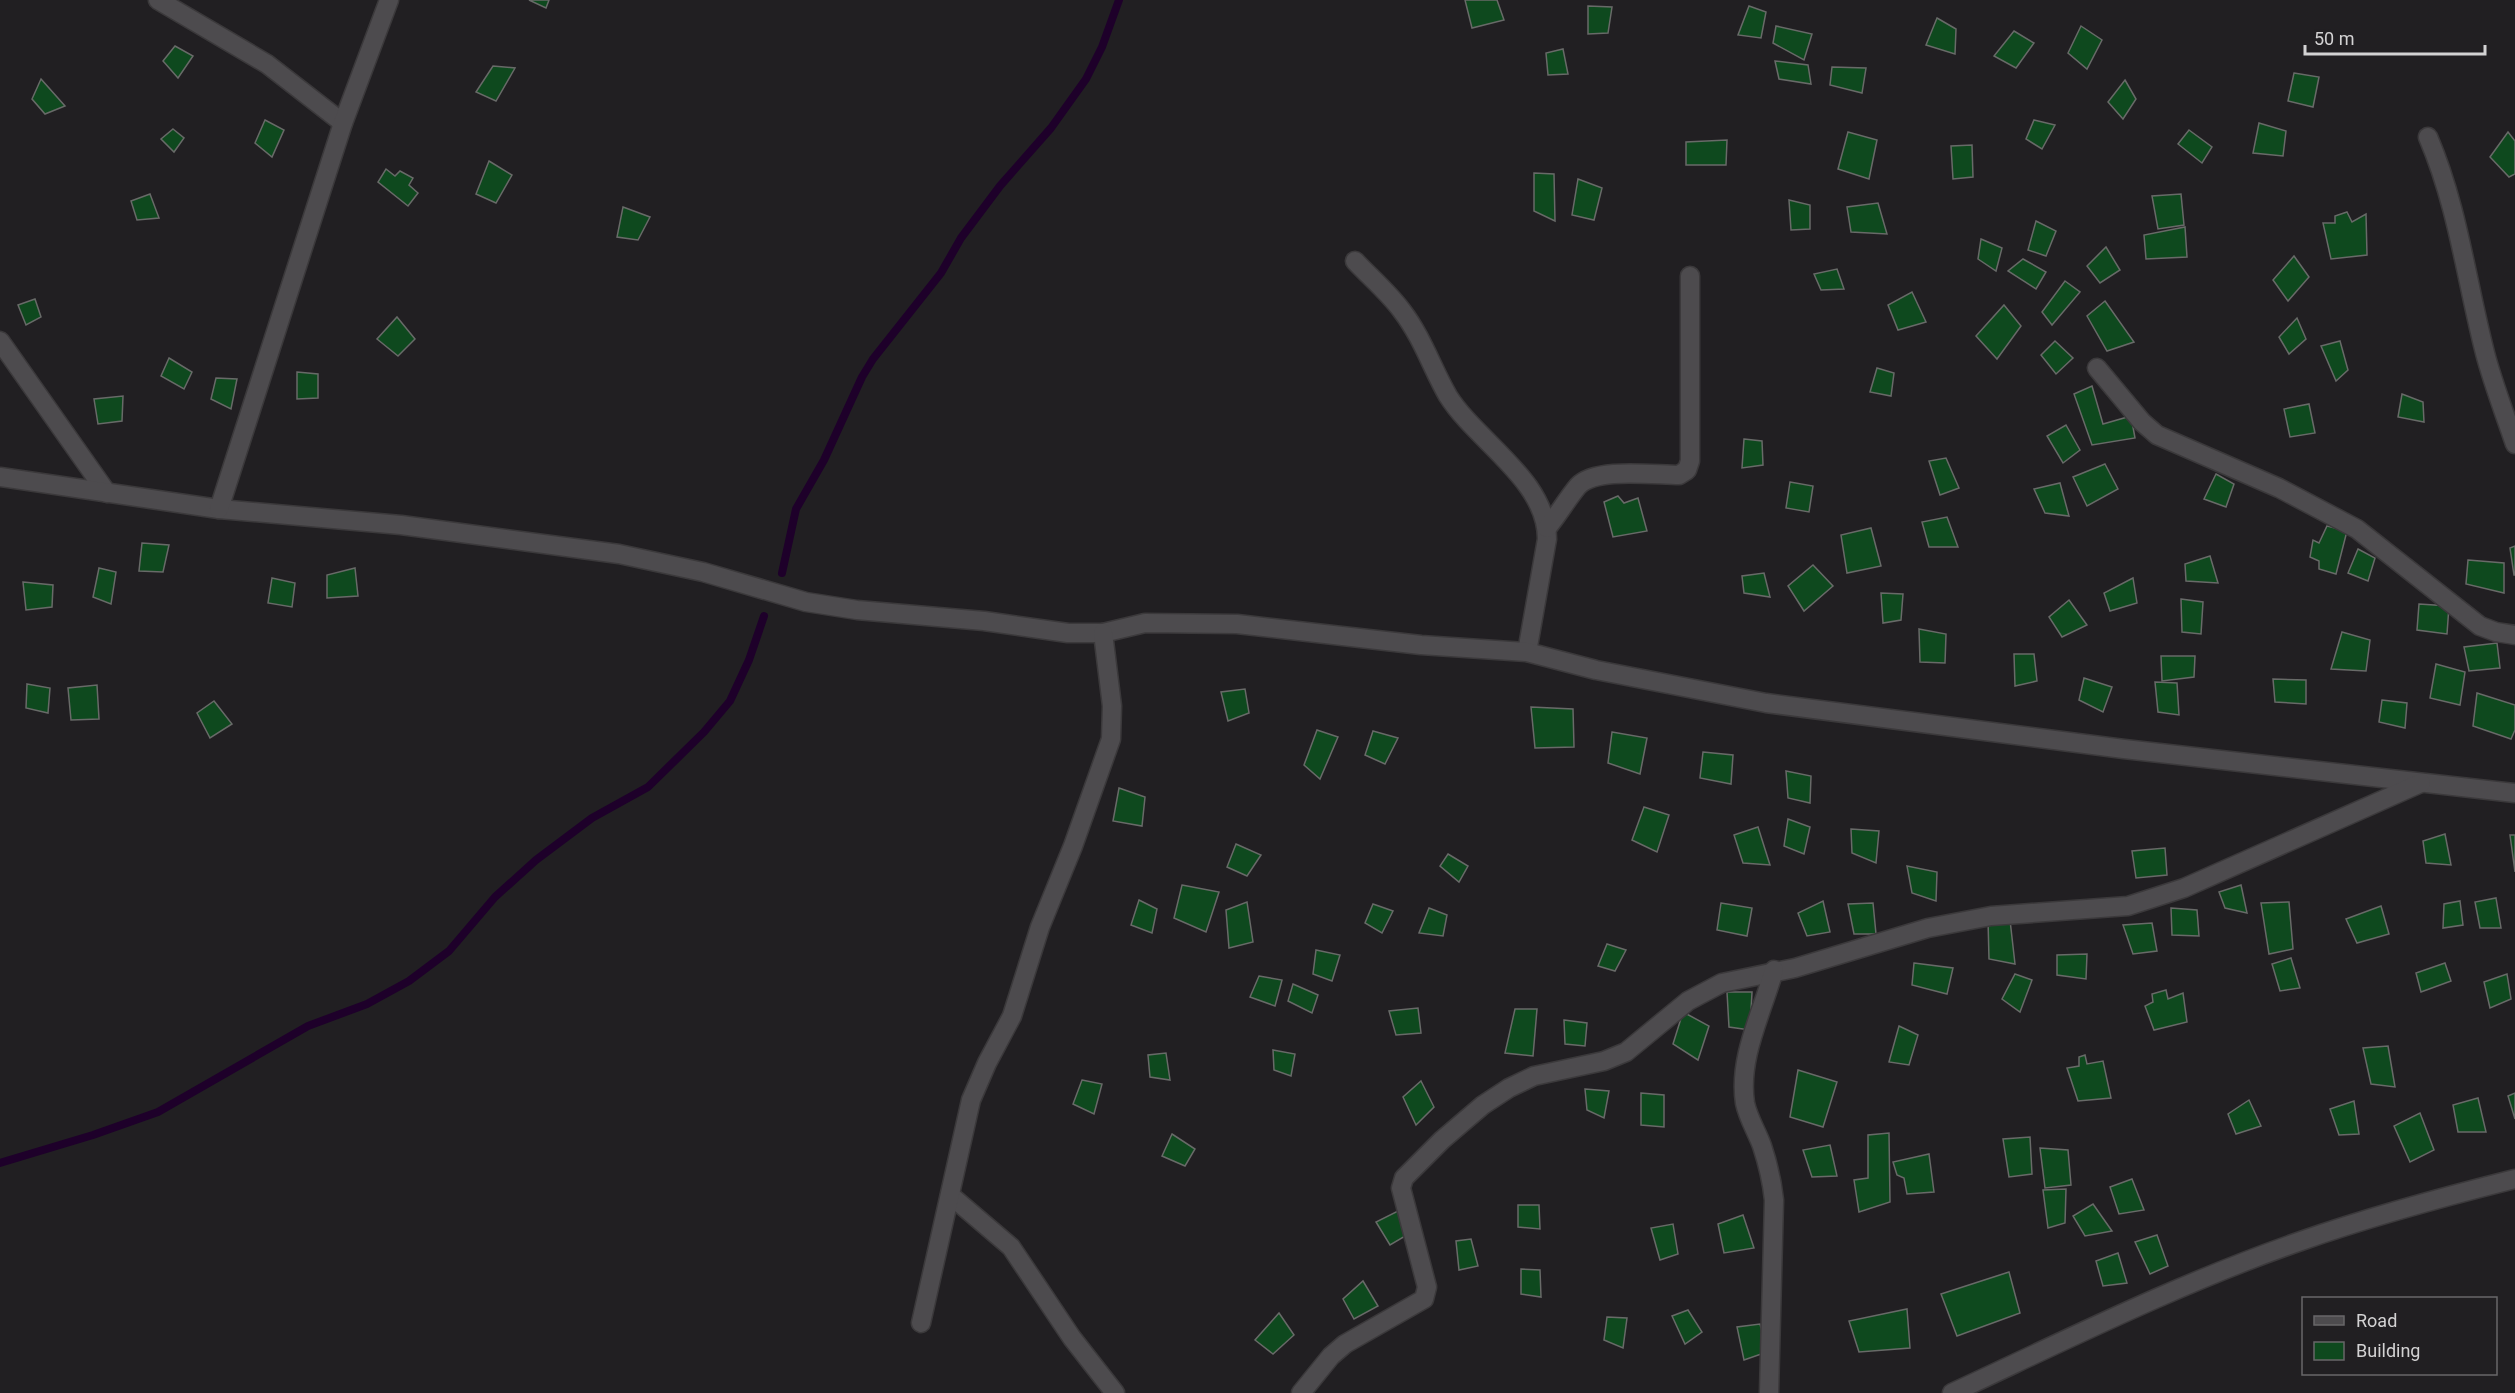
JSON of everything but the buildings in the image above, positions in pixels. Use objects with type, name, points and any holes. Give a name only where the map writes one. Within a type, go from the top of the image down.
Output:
[{"type":"street","points":[[158,0],[267,64],[343,123]]},
{"type":"street","points":[[219,510],[343,123],[389,0]]},
{"type":"street","points":[[2428,137],[2444,174],[2461,239],[2485,354],[2515,444]]},
{"type":"street","points":[[1355,261],[1402,311],[1448,396],[1465,419],[1522,479],[1540,504],[1547,528],[1547,539],[1527,652]]},
{"type":"street","points":[[1547,528],[1579,484],[1590,477],[1679,475],[1687,471],[1690,461],[1690,276]]},
{"type":"street","points":[[0,341],[107,493]]},
{"type":"street","points":[[2097,368],[2136,416],[2157,435],[2279,488],[2357,529],[2480,626],[2496,632],[2515,635]]},
{"type":"street","points":[[0,477],[219,510],[401,525],[619,554],[703,572],[806,602],[857,610],[984,621],[1068,633],[1103,633],[1145,622],[1237,624],[1421,645],[1527,652],[1596,670],[1766,704],[2112,747],[2515,793]]},
{"type":"street","points":[[921,1323],[971,1100],[987,1063],[1012,1016],[1040,927],[1073,846],[1111,739],[1112,706],[1103,633]]},
{"type":"street","points":[[1301,1393],[1331,1356],[1345,1344],[1424,1299],[1427,1287],[1401,1188],[1404,1178],[1442,1140],[1483,1105],[1509,1088],[1534,1076],[1604,1061],[1626,1052],[1688,1001],[1722,983],[1774,970],[1795,968],[1928,928],[1991,916],[2128,906],[2184,888],[2423,783]]},
{"type":"street","points":[[1769,1393],[1773,1309],[1774,1200],[1762,1144],[1745,1105],[1744,1080],[1746,1059],[1774,970]]},
{"type":"street","points":[[1952,1393],[2188,1286],[2299,1241],[2387,1212],[2515,1179]]},
{"type":"street","points":[[950,1195],[1011,1247],[1072,1338],[1115,1393]]},
{"type":"waterway","points":[[782,573],[796,509],[824,460],[862,377],[873,359],[941,273],[961,238],[1000,186],[1051,128],[1086,79],[1102,47],[1119,0]]},
{"type":"waterway","points":[[0,1163],[93,1135],[158,1112],[308,1026],[367,1004],[409,981],[449,951],[495,897],[536,860],[592,818],[648,787],[704,732],[730,701],[749,660],[764,616]]}]
